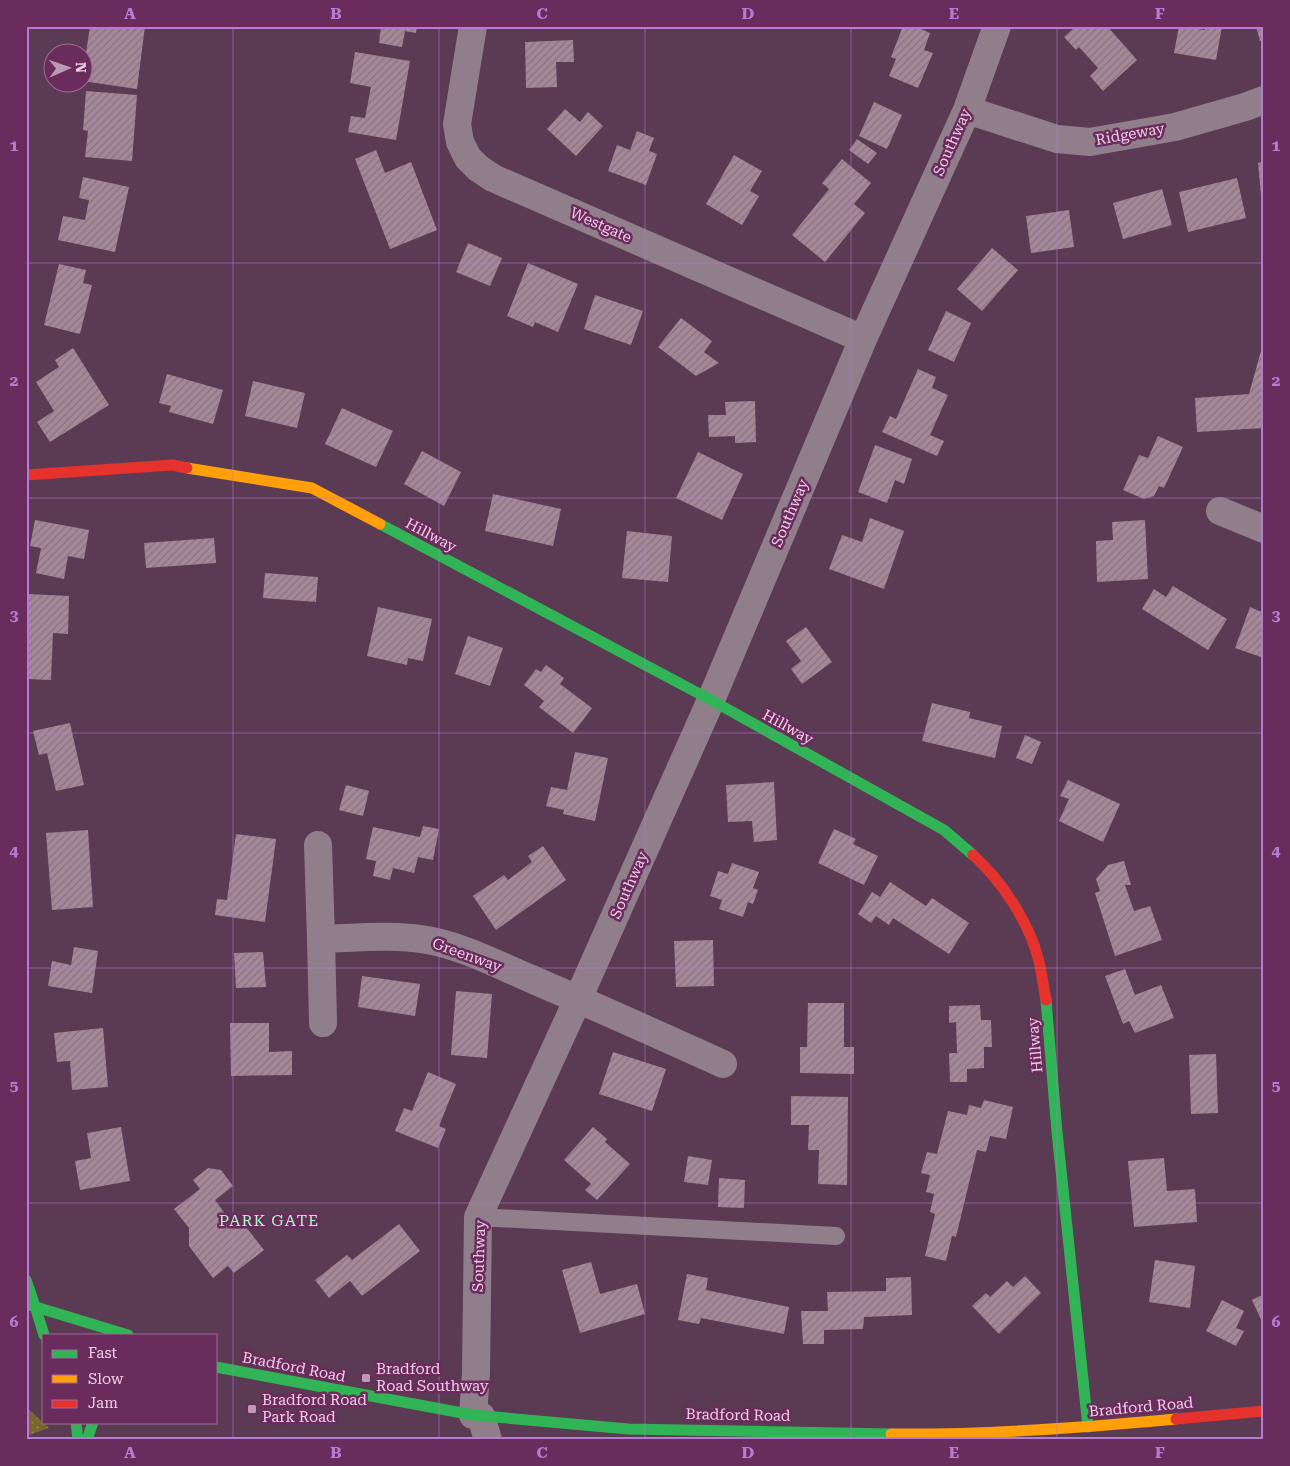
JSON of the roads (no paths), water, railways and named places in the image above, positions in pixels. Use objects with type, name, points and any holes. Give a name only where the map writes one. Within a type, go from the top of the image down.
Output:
[{"type":"street","name":"Westgate","points":[[473,26],[457,124],[460,142],[468,158],[478,168],[493,178],[863,340]]},
{"type":"street","name":"Southway","points":[[481,1423],[476,1373],[478,1218],[710,700],[863,340],[967,110],[997,26]]},
{"type":"street","name":"Ridgeway","points":[[967,110],[1057,139],[1090,142],[1175,126],[1264,100]]},
{"type":"street","name":"Hillway","points":[[26,475],[172,465],[312,488],[710,700],[944,830],[986,868],[1022,916],[1038,957],[1047,1008],[1057,1132],[1088,1427]]},
{"type":"street","points":[[1220,511],[1264,529]]},
{"type":"street","points":[[318,845],[323,1023]]},
{"type":"street","name":"Greenway","points":[[321,939],[382,937],[429,940],[464,950],[578,998]]},
{"type":"street","points":[[578,998],[723,1064]]},
{"type":"street","points":[[26,1280],[30,1305],[41,1339]]},
{"type":"street","points":[[30,1305],[125,1334]]},
{"type":"street","name":"Bradford Road","points":[[218,1368],[481,1423],[647,1429],[910,1434],[1002,1432],[1088,1427],[1264,1411]]},
{"type":"street","points":[[76,1424],[78,1440]]},
{"type":"street","points":[[87,1440],[92,1424]]},
{"type":"lane","points":[[478,1218],[836,1236]]},
{"type":"place","name":"Bradford Road Southway","points":[[366,1378]]},
{"type":"place","name":"Bradford Road Park Road","points":[[252,1409]]},
{"type":"district","name":"PARK GATE","points":[[269,1220]]}]
